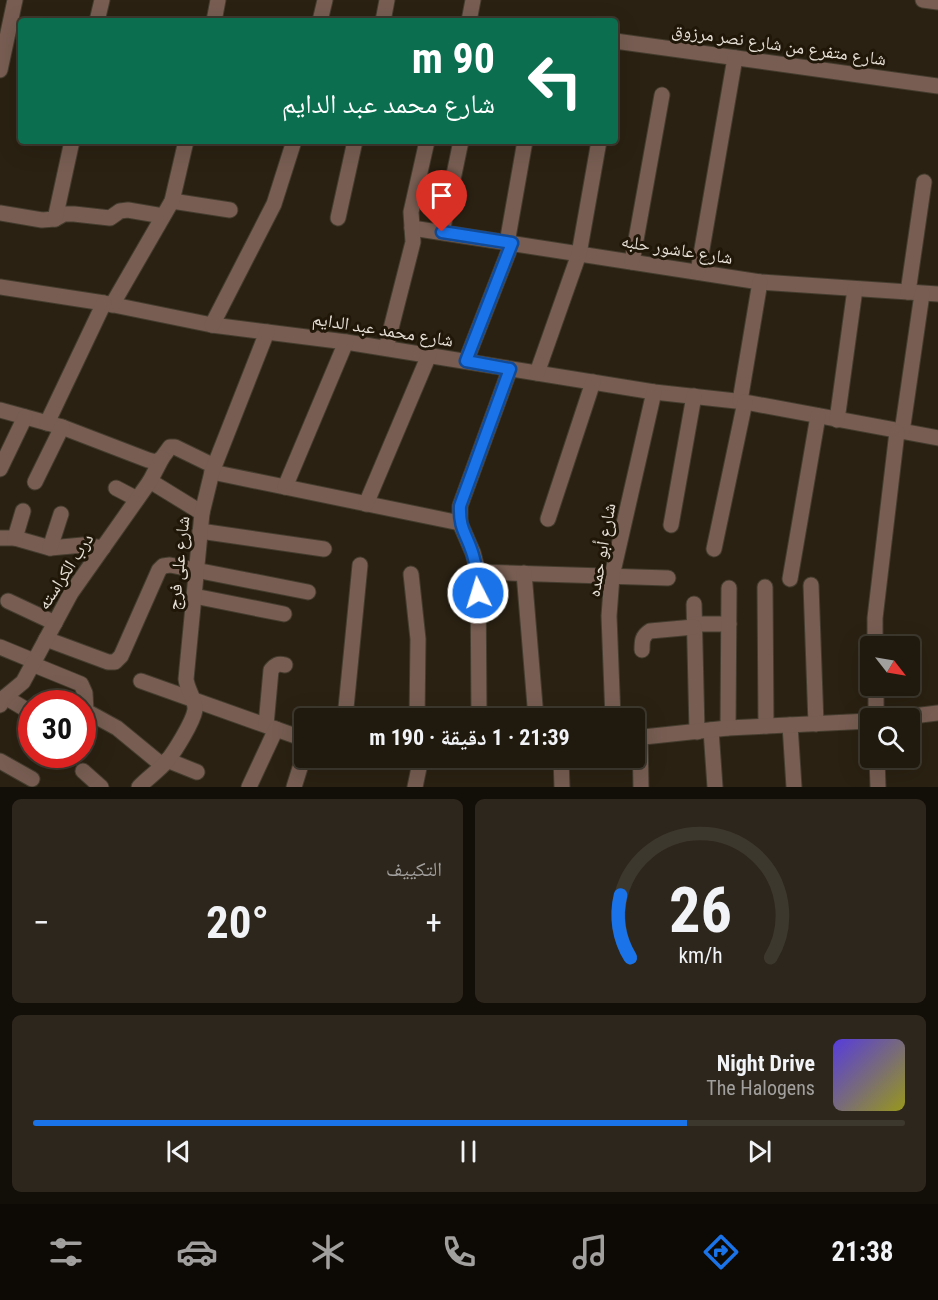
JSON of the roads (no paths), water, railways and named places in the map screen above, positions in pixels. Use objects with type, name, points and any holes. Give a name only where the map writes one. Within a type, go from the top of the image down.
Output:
[{"type":"street","points":[[0,70],[15,0]]},
{"type":"street","points":[[98,18],[102,0]]},
{"type":"street","points":[[215,18],[218,0]]},
{"type":"street","points":[[321,18],[325,0]]},
{"type":"street","points":[[384,18],[387,0]]},
{"type":"street","points":[[470,18],[473,0]]},
{"type":"street","points":[[923,0],[938,2]]},
{"type":"street","name":"شارع متفرع من شارع نصر مرزوق","points":[[618,41],[938,86]]},
{"type":"street","points":[[698,272],[735,58]]},
{"type":"street","points":[[632,262],[662,95]]},
{"type":"street","points":[[55,219],[71,144]]},
{"type":"street","points":[[34,482],[55,425],[108,304],[172,201],[185,144]]},
{"type":"street","points":[[212,325],[274,204],[293,144]]},
{"type":"street","points":[[338,218],[354,144]]},
{"type":"street","points":[[386,348],[413,242],[411,212],[426,144]]},
{"type":"street","points":[[442,232],[459,144]]},
{"type":"street","points":[[466,361],[509,243],[525,144]]},
{"type":"street","points":[[537,373],[579,254],[598,144]]},
{"type":"street","points":[[875,636],[875,618],[900,432],[923,294],[924,182]]},
{"type":"street","points":[[172,201],[230,210]]},
{"type":"street","points":[[0,213],[42,220],[55,219],[64,214],[110,218],[120,211],[128,210],[164,216]]},
{"type":"street","name":"شارع عاشور حلبه","points":[[412,228],[760,282],[923,294]]},
{"type":"street","points":[[714,549],[742,402],[760,282]]},
{"type":"street","name":"شارع محمد عبد الدايم","points":[[0,287],[108,304],[212,325],[386,348],[654,392],[742,402],[938,438]]},
{"type":"street","points":[[837,420],[855,289]]},
{"type":"street","name":"شارع على فرج","points":[[139,787],[165,763],[192,720],[195,709],[193,698],[187,689],[186,679],[202,513],[213,469],[267,332]]},
{"type":"street","points":[[285,487],[346,342]]},
{"type":"street","points":[[366,504],[429,355]]},
{"type":"street","points":[[479,708],[478,572],[473,553],[459,523],[460,506],[510,369]]},
{"type":"street","points":[[548,519],[593,382]]},
{"type":"street","name":"شارع أبو حمده","points":[[612,708],[609,616],[612,576],[654,392]]},
{"type":"street","points":[[671,525],[694,396]]},
{"type":"street","points":[[2,414],[55,425],[156,462],[170,447],[175,447],[213,469],[285,487],[459,523]]},
{"type":"street","points":[[790,579],[818,416]]},
{"type":"street","points":[[0,469],[25,417]]},
{"type":"street","name":"درب الكراسته","points":[[4,697],[22,682],[71,593],[138,499],[162,458]]},
{"type":"street","points":[[150,481],[202,513]]},
{"type":"street","points":[[116,488],[138,499]]},
{"type":"street","points":[[23,511],[7,538],[50,548],[83,545],[103,548]]},
{"type":"street","points":[[50,548],[61,514]]},
{"type":"street","points":[[200,531],[324,549]]},
{"type":"street","points":[[46,639],[108,662],[116,662],[121,656],[159,570],[163,566],[170,565],[308,592]]},
{"type":"street","points":[[346,708],[360,565]]},
{"type":"street","points":[[478,572],[668,578]]},
{"type":"street","points":[[411,573],[418,639],[417,708]]},
{"type":"street","points":[[524,573],[535,708]]},
{"type":"street","points":[[811,585],[816,724]]},
{"type":"street","points":[[765,587],[766,726]]},
{"type":"street","points":[[728,729],[729,588]]},
{"type":"street","points":[[194,596],[284,614]]},
{"type":"street","points":[[8,601],[55,623]]},
{"type":"street","points":[[694,604],[704,731],[715,787]]},
{"type":"street","points":[[642,650],[642,639],[650,631],[729,624]]},
{"type":"street","points":[[0,647],[81,684],[86,693],[86,711],[117,728],[165,763],[197,772]]},
{"type":"street","points":[[249,787],[271,727],[271,670],[279,664],[285,665]]},
{"type":"street","points":[[141,681],[294,735]]},
{"type":"street","points":[[4,697],[18,705]]},
{"type":"street","points":[[920,715],[938,713]]},
{"type":"street","points":[[645,737],[766,726],[860,722]]},
{"type":"street","points":[[790,725],[794,787]]},
{"type":"street","points":[[0,762],[32,779]]},
{"type":"street","points":[[294,787],[300,768]]},
{"type":"street","points":[[415,787],[420,768]]},
{"type":"street","points":[[561,768],[562,787]]},
{"type":"street","points":[[639,768],[641,787]]},
{"type":"street","points":[[877,768],[878,787]]},
{"type":"street","points":[[83,771],[101,787]]}]
